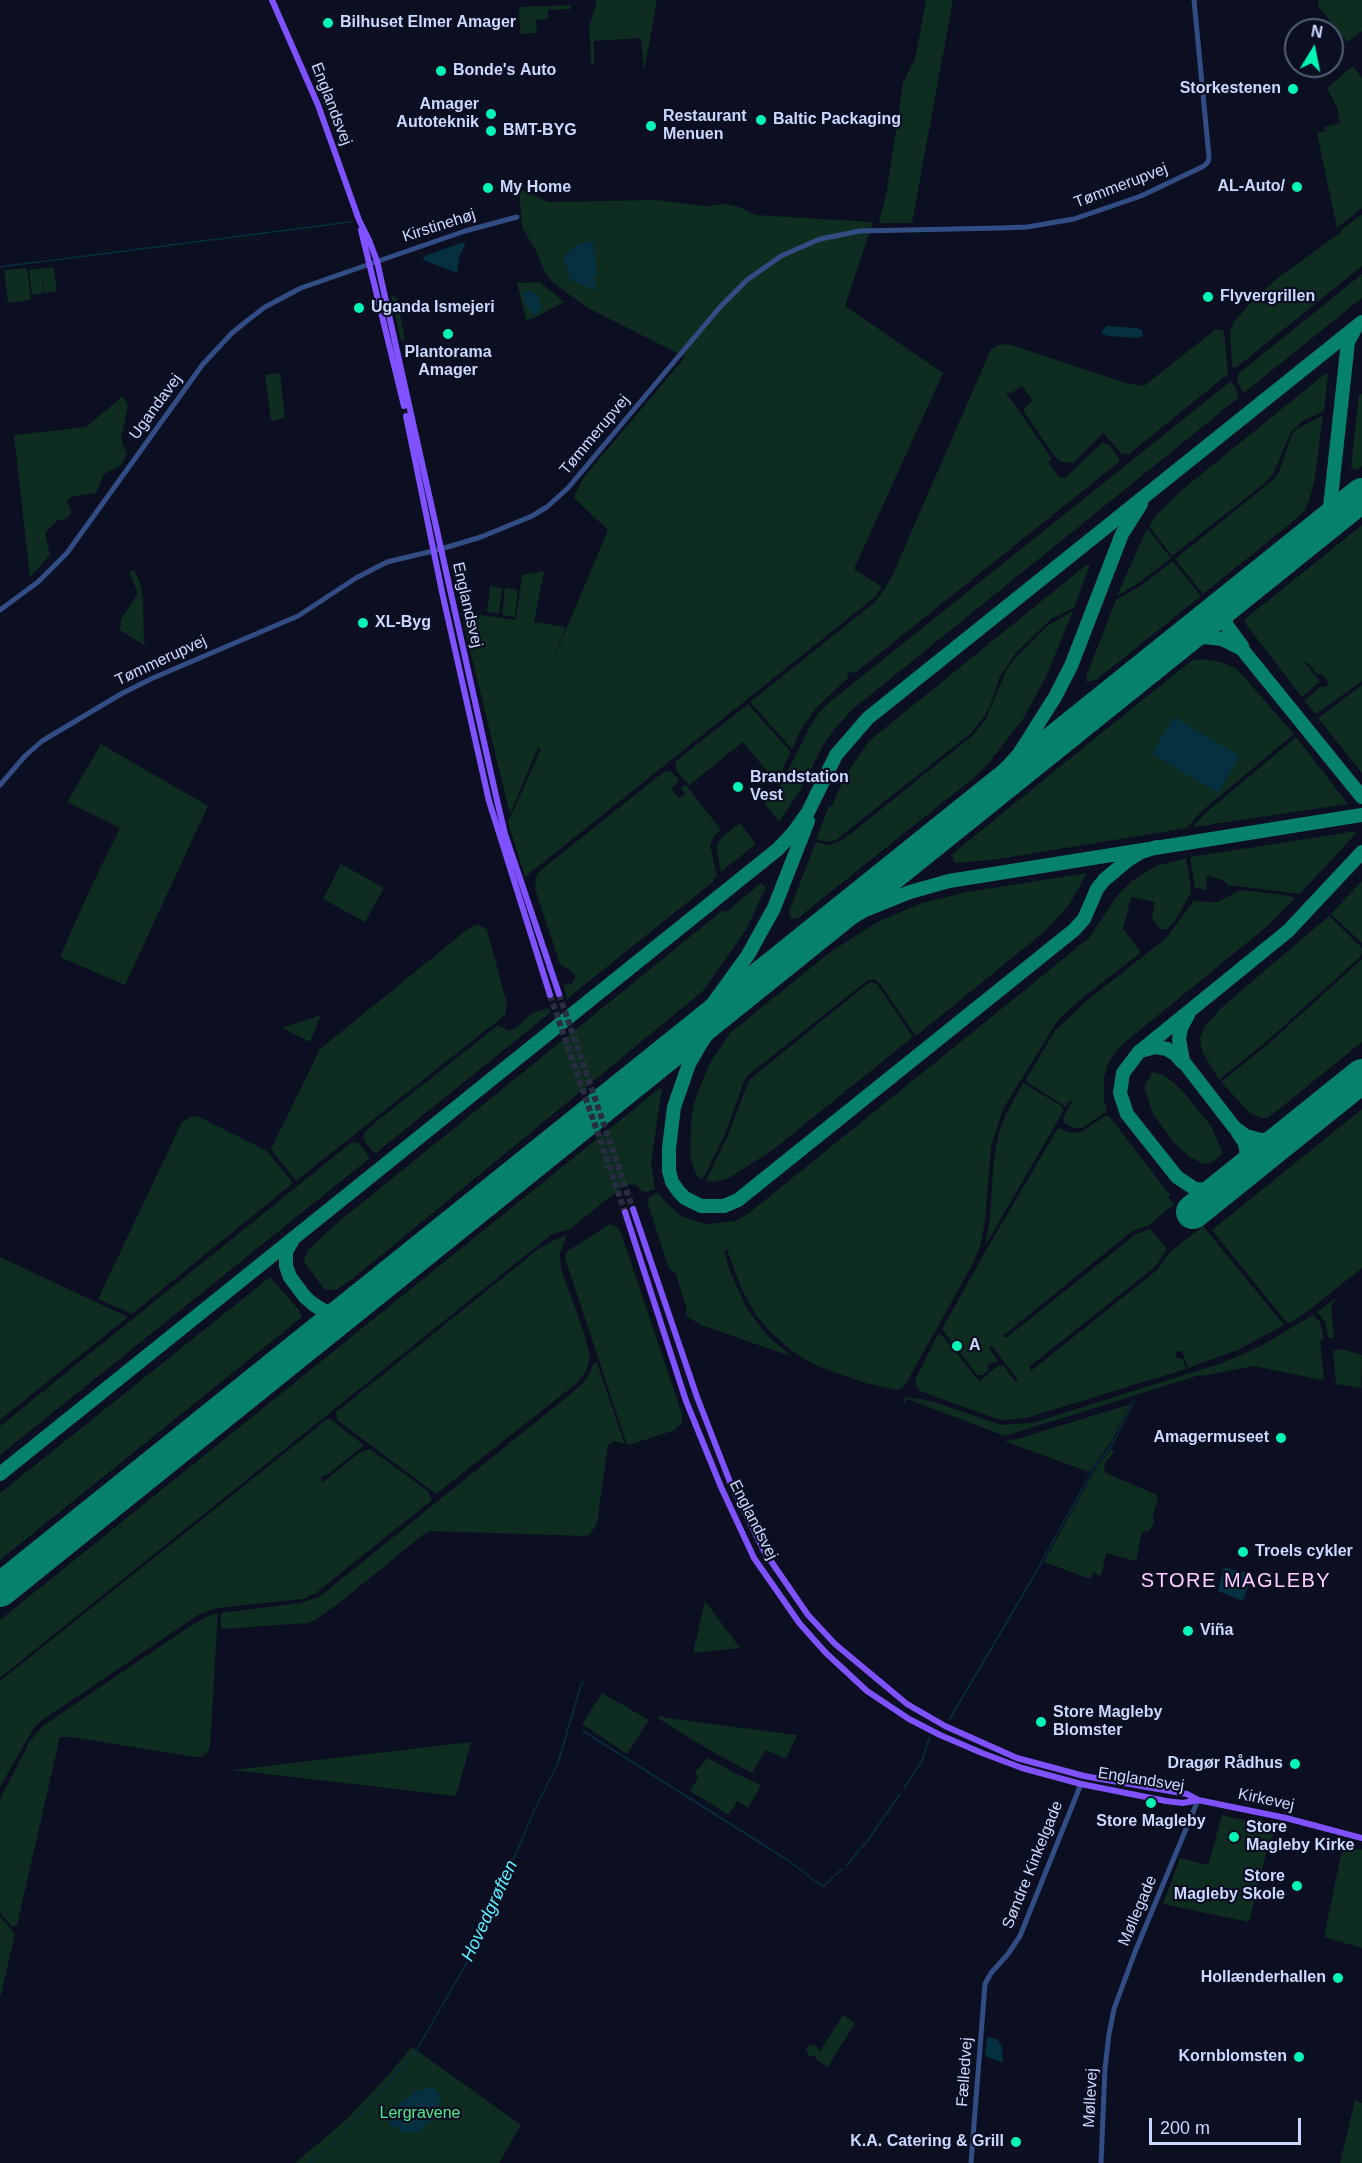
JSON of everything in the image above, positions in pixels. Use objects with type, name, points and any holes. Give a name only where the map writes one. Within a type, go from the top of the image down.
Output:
[{"type":"main road","name":"Englandsvej","points":[[272,0],[318,105],[359,220],[377,261],[506,834],[559,994]]},
{"type":"main road","name":"Englandsvej","points":[[359,220],[405,408],[489,801],[550,995]]},
{"type":"main road","name":"Englandsvej","points":[[633,1209],[697,1397],[730,1482],[764,1551],[808,1615],[836,1644],[907,1704],[986,1746],[1041,1765],[1084,1776],[1186,1794],[1198,1800]]},
{"type":"main road","name":"Englandsvej","points":[[625,1212],[686,1401],[751,1553],[800,1624],[826,1653],[867,1691],[909,1719],[982,1753],[1023,1768],[1081,1784],[1166,1801],[1183,1803],[1198,1800]]},
{"type":"main road","name":"Kirkevej","points":[[1198,1800],[1286,1818],[1362,1838]]},
{"type":"street","name":"Tømmerupvej","points":[[0,786],[25,756],[42,741],[121,694],[164,673],[298,616],[373,568],[507,528],[548,507],[568,488],[720,307],[747,280],[781,256],[820,239],[860,231],[1018,227],[1074,219],[1141,196],[1204,165],[1208,162],[1209,157],[1194,0]]},
{"type":"street","name":"Kirstinehøj","points":[[369,264],[465,231],[517,217]]},
{"type":"street","name":"Ugandavej","points":[[0,610],[38,582],[67,553],[203,364],[232,333],[265,307],[282,297],[369,264]]},
{"type":"street","name":"Søndre Kinkelgade","points":[[985,1984],[990,1973],[1014,1947],[1020,1936],[1081,1784]]},
{"type":"street","name":"Møllegade","points":[[1109,2034],[1115,2007],[1135,1952],[1198,1800]]},
{"type":"street","name":"Fælledvej","points":[[971,2163],[985,1984]]},
{"type":"street","name":"Møllevej","points":[[1101,2163],[1109,2034]]},
{"type":"green space","points":[[596,0],[657,0],[644,71],[641,38],[594,41],[594,64],[591,65],[589,27]]},
{"type":"green space","points":[[926,0],[953,0],[912,223],[879,223],[887,190],[903,83],[915,59]]},
{"type":"green space","points":[[1318,0],[1362,0],[1362,31],[1347,42],[1344,38],[1344,18],[1328,18],[1318,6]]},
{"type":"green space","points":[[571,5],[571,9],[548,10],[548,19],[536,20],[537,33],[520,34],[519,7]]},
{"type":"green space","points":[[1353,66],[1362,78],[1362,208],[1337,228],[1317,133],[1325,131],[1324,127],[1340,123],[1337,107],[1327,88],[1339,78],[1344,78],[1344,74]]},
{"type":"green space","points":[[519,188],[548,202],[655,200],[705,206],[725,204],[739,207],[756,215],[873,222],[845,306],[943,373],[854,569],[882,587],[875,597],[525,877],[508,822],[541,749],[538,748],[510,814],[463,621],[474,622],[475,614],[516,620],[522,575],[544,571],[534,622],[566,627],[550,668],[608,530],[574,498],[575,494],[584,477],[685,357],[588,308],[553,283],[522,227]]},
{"type":"green space","points":[[1362,214],[1362,266],[1237,367],[1232,367],[1230,332],[1234,322],[1254,299],[1279,277],[1340,233]]},
{"type":"green space","points":[[54,267],[57,291],[45,293],[41,270],[44,293],[32,295],[29,270]]},
{"type":"green space","points":[[27,268],[31,300],[8,303],[4,270]]},
{"type":"green space","points":[[1362,274],[1362,298],[1243,392],[1237,381],[1238,374]]},
{"type":"green space","points":[[540,282],[564,302],[526,320],[517,283]]},
{"type":"green space","points":[[391,295],[397,298],[405,340],[401,341]]},
{"type":"green space","points":[[1216,329],[1224,331],[1228,374],[1129,454],[1122,454],[1103,433],[1073,463],[1061,462],[1055,457],[1024,412],[1024,408],[1033,401],[1022,386],[1010,394],[1006,392],[1052,459],[1048,462],[1060,478],[1066,477],[1102,443],[1108,444],[1119,458],[1119,462],[855,673],[851,671],[847,675],[848,678],[816,708],[800,731],[792,749],[750,702],[875,602],[883,591],[893,574],[991,349],[1008,344],[1126,383],[1144,386]]},
{"type":"green space","points":[[280,373],[285,418],[271,421],[265,375]]},
{"type":"green space","points":[[1326,373],[1328,375],[1324,411],[1303,421],[1291,432],[1273,474],[1265,483],[1172,556],[1149,526],[1156,515],[1183,489]]},
{"type":"green space","points":[[1231,381],[1238,393],[1237,399],[853,709],[822,747],[801,789],[779,822],[764,803],[778,790],[819,712]]},
{"type":"green space","points":[[1362,394],[1362,466],[1356,470],[1351,466],[1359,395]]},
{"type":"green space","points":[[123,396],[128,406],[121,439],[127,454],[121,465],[104,474],[96,493],[71,497],[67,501],[71,510],[70,515],[58,520],[45,533],[50,555],[30,577],[14,435],[86,427]]},
{"type":"green space","points":[[1323,415],[1315,478],[1305,510],[1203,594],[1175,559],[1275,478],[1292,434]]},
{"type":"green space","points":[[1362,525],[1362,681],[1316,714],[1304,701],[1320,687],[1325,687],[1329,683],[1321,673],[1318,675],[1306,661],[1305,663],[1320,682],[1301,696],[1245,623],[1245,619]]},
{"type":"green space","points":[[1147,528],[1171,558],[1117,596]]},
{"type":"green space","points":[[1173,561],[1201,596],[1096,680],[1086,681],[1116,600],[1139,587]]},
{"type":"green space","points":[[1086,565],[1090,565],[1074,608],[1051,619],[1016,653],[1000,676],[984,717],[970,734],[836,840],[827,842],[816,839],[829,806],[832,806],[845,776],[869,741]]},
{"type":"green space","points":[[134,570],[140,582],[143,597],[144,643],[147,647],[120,630],[121,619],[138,593],[129,572]]},
{"type":"green space","points":[[490,586],[502,588],[499,614],[487,612]]},
{"type":"green space","points":[[505,588],[518,590],[515,617],[502,615]]},
{"type":"green space","points":[[1073,611],[1046,677],[1023,719],[987,765],[798,918],[791,919],[789,911],[816,842],[829,845],[844,839],[972,736],[985,721],[1007,669],[1015,658],[1047,626]]},
{"type":"green space","points":[[1202,659],[1221,662],[1237,669],[1294,734],[1202,811],[1187,828],[999,859],[956,863],[953,860],[952,854],[1104,731],[1191,661]]},
{"type":"green space","points":[[1362,685],[1362,773],[1318,718]]},
{"type":"green space","points":[[748,704],[791,752],[778,779],[775,781],[743,742],[689,785],[676,770],[676,761]]},
{"type":"green space","points":[[1296,737],[1348,804],[1194,827],[1210,809]]},
{"type":"green space","points":[[101,744],[208,806],[125,985],[60,957],[120,828],[67,802]]},
{"type":"green space","points":[[665,771],[670,771],[679,781],[671,789],[679,798],[685,794],[681,787],[686,785],[721,830],[715,835],[710,845],[717,876],[713,879],[714,881],[567,999],[564,984],[570,985],[575,979],[575,974],[560,964],[535,889],[536,876]]},
{"type":"green space","points":[[740,823],[756,844],[721,872],[716,846],[722,837]]},
{"type":"green space","points":[[1358,831],[1300,894],[1227,885],[1227,882],[1223,880],[1208,876],[1205,880],[1206,890],[1195,888],[1190,857]]},
{"type":"green space","points":[[1186,858],[1190,894],[1175,921],[1167,929],[1160,929],[1152,918],[1155,902],[1131,897],[1123,929],[1140,951],[1139,954],[1076,1003],[1058,1020],[1003,1109],[991,1147],[985,1221],[980,1247],[904,1387],[897,1390],[865,1383],[822,1368],[792,1351],[770,1332],[756,1315],[742,1290],[727,1250],[724,1251],[731,1274],[747,1309],[768,1336],[793,1357],[701,1325],[688,1317],[675,1272],[669,1269],[647,1201],[651,1196],[658,1193],[683,1217],[707,1224],[735,1221],[749,1213],[1089,938],[1117,896],[1132,881],[1156,866]]},
{"type":"green space","points":[[341,864],[384,888],[365,922],[323,899]]},
{"type":"green space","points":[[1087,873],[1069,905],[1044,932],[916,1036],[880,984],[874,979],[867,981],[747,1076],[725,1134],[705,1175],[701,1179],[696,1174],[690,1157],[693,1107],[710,1063],[730,1033],[829,953],[877,922],[922,903],[967,892]]},
{"type":"green space","points":[[1362,881],[1362,943],[1331,914]]},
{"type":"green space","points":[[761,883],[766,887],[746,930],[703,991],[350,1281],[336,1290],[325,1290],[304,1259],[308,1250],[331,1228],[723,910],[726,912]]},
{"type":"green space","points":[[1243,890],[1295,898],[1270,924],[1118,1048],[1107,1066],[1104,1079],[1104,1100],[1107,1111],[1082,1128],[1073,1128],[1064,1123],[1063,1118],[1072,1102],[1069,1101],[1066,1107],[1027,1082],[1026,1079],[1055,1031],[1085,1002],[1166,938],[1194,901],[1218,902]]},
{"type":"green space","points":[[1329,916],[1362,948],[1361,956],[1267,1041],[1219,1080],[1202,1051],[1200,1038],[1205,1026],[1221,1008]]},
{"type":"green space","points":[[478,924],[487,930],[507,1004],[505,1015],[296,1181],[271,1149],[320,1049],[469,928]]},
{"type":"green space","points":[[1362,959],[1362,1042],[1268,1118],[1261,1118],[1250,1113],[1221,1082],[1268,1044]]},
{"type":"green space","points":[[872,982],[878,985],[913,1037],[774,1149],[729,1178],[714,1182],[706,1181],[728,1135],[749,1080]]},
{"type":"green space","points":[[549,1008],[551,1012],[376,1153],[372,1151],[364,1140],[364,1133],[377,1121],[498,1025],[509,1031],[532,1013]]},
{"type":"green space","points":[[321,1015],[310,1042],[282,1028]]},
{"type":"green space","points":[[1152,1072],[1164,1075],[1173,1082],[1211,1126],[1223,1153],[1213,1162],[1204,1164],[1190,1157],[1175,1144],[1153,1114],[1144,1087]]},
{"type":"green space","points":[[1023,1083],[1060,1105],[1064,1110],[985,1246],[990,1220],[993,1168],[998,1136],[1004,1118]]},
{"type":"green space","points":[[660,1088],[662,1089],[651,1162],[655,1189],[647,1192],[642,1191],[636,1185],[626,1184],[570,1229],[551,1235],[0,1678],[0,1620]]},
{"type":"green space","points":[[1362,1109],[1362,1268],[1308,1311],[1287,1323],[1212,1230]]},
{"type":"green space","points":[[192,1116],[199,1117],[267,1151],[293,1183],[132,1314],[98,1299],[182,1122]]},
{"type":"green space","points":[[1105,1116],[1109,1116],[1170,1195],[1168,1197],[1174,1204],[1149,1225],[1131,1232],[1003,1336],[1006,1338],[1136,1234],[1150,1229],[1167,1249],[1155,1267],[1029,1367],[1031,1371],[1157,1270],[1170,1252],[1203,1226],[1284,1325],[1238,1350],[1188,1368],[1182,1351],[1175,1352],[1177,1358],[1183,1359],[1186,1369],[1026,1418],[1004,1420],[994,1418],[920,1391],[915,1380],[938,1334],[942,1335],[979,1381],[999,1365],[1001,1367],[1003,1365],[1015,1381],[1018,1380],[992,1346],[989,1348],[998,1361],[997,1363],[992,1362],[988,1365],[988,1371],[977,1375],[942,1329],[1058,1128],[1070,1133],[1081,1132]]},
{"type":"green space","points":[[352,1142],[359,1143],[370,1158],[0,1455],[0,1426]]},
{"type":"green space","points":[[610,1224],[617,1227],[621,1233],[682,1414],[682,1423],[675,1430],[627,1445],[565,1258],[566,1252]]},
{"type":"green space","points":[[567,1234],[560,1253],[561,1269],[584,1333],[590,1357],[586,1371],[577,1383],[436,1494],[337,1420],[336,1412],[541,1247]]},
{"type":"green space","points":[[0,1257],[128,1317],[0,1420]]},
{"type":"green space","points":[[270,1277],[299,1310],[302,1317],[0,1560],[0,1493]]},
{"type":"green space","points":[[1337,1297],[1331,1307],[1334,1338],[1328,1338],[1326,1323],[1317,1312]]},
{"type":"green space","points":[[1313,1315],[1320,1322],[1323,1334],[1323,1340],[1320,1341],[1324,1378],[1321,1380],[1254,1366],[1200,1375],[1005,1436],[907,1399],[905,1403],[903,1402],[906,1397],[931,1401],[1001,1425],[1032,1423],[1222,1363],[1259,1347]]},
{"type":"green space","points":[[1342,1349],[1362,1355],[1361,1388],[1336,1384],[1333,1351]]},
{"type":"green space","points":[[597,1363],[625,1444],[614,1441],[608,1445],[597,1524],[589,1535],[430,1531],[315,1620],[308,1623],[221,1629],[221,1613],[300,1603],[319,1597],[568,1396],[583,1383],[593,1364]]},
{"type":"green space","points":[[1131,1404],[1111,1442],[1089,1472],[1004,1441],[1017,1439]]},
{"type":"green space","points":[[327,1419],[364,1445],[329,1474],[321,1477],[321,1482],[360,1452],[370,1449],[428,1491],[432,1500],[316,1593],[303,1599],[217,1608],[198,1615],[41,1721],[33,1729],[0,1787],[0,1681]]},
{"type":"green space","points":[[1112,1448],[1114,1452],[1105,1463],[1106,1473],[1155,1494],[1158,1499],[1152,1518],[1155,1521],[1149,1531],[1142,1532],[1136,1561],[1106,1553],[1101,1577],[1094,1572],[1090,1579],[1044,1562],[1097,1466]]},
{"type":"green space","points":[[705,1601],[740,1648],[693,1653]]},
{"type":"green space","points":[[218,1613],[210,1747],[207,1753],[201,1757],[195,1757],[60,1737],[17,1925],[12,1927],[0,1912],[0,1799],[30,1741],[43,1726],[190,1626]]},
{"type":"green space","points":[[602,1693],[649,1720],[627,1754],[582,1724]]},
{"type":"green space","points":[[659,1716],[797,1735],[786,1759],[766,1750],[752,1773],[711,1751],[659,1719]]},
{"type":"green space","points":[[471,1742],[456,1796],[232,1770]]},
{"type":"green space","points":[[708,1758],[761,1785],[748,1808],[737,1801],[729,1815],[690,1791],[698,1778],[695,1772]]},
{"type":"green space","points":[[1222,1815],[1276,1828],[1267,1851],[1249,1922],[1163,1904],[1180,1858],[1208,1865]]},
{"type":"green space","points":[[1343,1845],[1362,1850],[1362,1948],[1324,1937]]},
{"type":"green space","points":[[0,1916],[15,1934],[0,1999]]},
{"type":"green space","points":[[843,2015],[855,2023],[828,2067],[815,2059],[816,2056],[809,2056],[806,2049],[814,2044],[819,2052]]},
{"type":"green space","name":"Lergravene","points":[[412,2047],[521,2125],[499,2163],[295,2163],[347,2119]]},
{"type":"green space","points":[[1355,2100],[1362,2103],[1362,2163],[1340,2163]]},
{"type":"water","points":[[593,240],[596,272],[599,273],[593,278],[597,291],[571,280],[563,257],[577,245]]},
{"type":"water","points":[[464,242],[465,246],[460,254],[457,273],[423,260],[424,256]]},
{"type":"water","points":[[523,291],[532,291],[538,296],[542,306],[535,316],[525,304]]},
{"type":"water","points":[[1107,326],[1137,328],[1142,330],[1143,336],[1137,338],[1108,336],[1102,333]]},
{"type":"water","points":[[1174,717],[1240,756],[1218,793],[1152,754]]},
{"type":"water","points":[[1224,1567],[1246,1573],[1249,1576],[1250,1581],[1243,1601],[1218,1591]]},
{"type":"water","points":[[987,2037],[997,2039],[1002,2047],[1003,2063],[985,2056]]},
{"type":"water","points":[[434,2088],[439,2095],[440,2103],[438,2113],[430,2122],[420,2131],[412,2133],[399,2132],[398,2127],[392,2127],[389,2123],[399,2102],[406,2100],[416,2090]]},
{"type":"waterway","points":[[47,261],[350,222]]},
{"type":"waterway","points":[[0,267],[44,261]]},
{"type":"waterway","points":[[949,1720],[1031,1581],[1095,1466],[1112,1445],[1134,1401]]},
{"type":"waterway","name":"Hovedgrøften","points":[[356,2119],[416,2051],[465,1966],[534,1811],[558,1763],[581,1685],[584,1682]]},
{"type":"waterway","points":[[583,1731],[789,1861],[822,1886],[842,1869]]},
{"type":"waterway","points":[[904,1788],[922,1761],[929,1738]]},
{"type":"waterway","points":[[847,1865],[868,1840],[900,1794]]},
{"type":"waterway","name":"Hovedgrøften","points":[[309,2163],[330,2147],[352,2123]]},
{"type":"taxiway","points":[[0,1474],[778,849],[808,812],[836,755],[868,718],[1362,322]]},
{"type":"taxiway","points":[[1317,532],[1330,507],[1348,342],[1355,329]]},
{"type":"taxiway","points":[[960,819],[1019,754],[1055,697],[1071,666],[1122,534],[1141,504]]},
{"type":"taxiway","points":[[1231,601],[1227,607],[1225,619],[1227,626],[1242,646]]},
{"type":"taxiway","points":[[1174,646],[1204,637],[1222,639],[1242,649],[1362,797]]},
{"type":"taxiway","points":[[783,961],[810,942],[865,910],[910,892],[949,881],[1362,815]]},
{"type":"taxiway","points":[[660,1059],[711,1006],[748,955],[774,908],[808,821]]},
{"type":"taxiway","points":[[745,991],[714,1024],[701,1043],[689,1064],[674,1107],[669,1171],[672,1182],[679,1192],[685,1198],[701,1206],[724,1206],[738,1200],[1074,930],[1084,919],[1097,889],[1104,880],[1128,860],[1141,852],[1157,847]]},
{"type":"taxiway","points":[[1228,1185],[1212,1190],[1195,1189],[1177,1177],[1127,1114],[1120,1093],[1123,1073],[1139,1052],[1288,931],[1362,852]]},
{"type":"taxiway","points":[[1188,1015],[1181,1028],[1179,1039],[1183,1061],[1234,1127],[1246,1136],[1261,1140],[1276,1139],[1290,1134]]},
{"type":"taxiway","points":[[1144,1050],[1156,1047],[1167,1049],[1182,1062]]},
{"type":"taxiway","points":[[1236,1178],[1244,1167],[1247,1155],[1245,1143],[1237,1131]]},
{"type":"taxiway","points":[[292,1241],[286,1252],[286,1266],[290,1277],[305,1297],[324,1311],[348,1310]]},
{"type":"runway","points":[[0,1590],[1362,495]]},
{"type":"runway","points":[[1193,1212],[1362,1076]]},
{"type":"tunnel","points":[[559,994],[633,1209]]},
{"type":"tunnel","points":[[550,995],[625,1212]]},
{"type":"place","name":"Bilhuset Elmer Amager","points":[[328,23]]},
{"type":"place","name":"Bonde's Auto","points":[[441,71]]},
{"type":"place","name":"Storkestenen","points":[[1293,89]]},
{"type":"place","name":"Amager Autoteknik","points":[[491,114]]},
{"type":"place","name":"Baltic Packaging","points":[[761,120]]},
{"type":"place","name":"Restaurant Menuen","points":[[651,126]]},
{"type":"place","name":"BMT-BYG","points":[[491,131]]},
{"type":"place","name":"AL-Auto/","points":[[1297,187]]},
{"type":"place","name":"My Home","points":[[488,188]]},
{"type":"place","name":"Flyvergrillen","points":[[1208,297]]},
{"type":"place","name":"Uganda Ismejeri","points":[[359,308]]},
{"type":"place","name":"Plantorama Amager","points":[[448,334]]},
{"type":"place","name":"XL-Byg","points":[[363,623]]},
{"type":"place","name":"Brandstation Vest","points":[[738,787]]},
{"type":"place","name":"A","points":[[957,1346]]},
{"type":"place","name":"Amagermuseet","points":[[1281,1438]]},
{"type":"place","name":"Troels cykler","points":[[1243,1552]]},
{"type":"place","name":"Viña","points":[[1188,1631]]},
{"type":"place","name":"Store Magleby Blomster","points":[[1041,1722]]},
{"type":"place","name":"Dragør Rådhus","points":[[1295,1764]]},
{"type":"place","name":"Store Magleby","points":[[1151,1803]]},
{"type":"place","name":"Store Magleby Kirke","points":[[1234,1837]]},
{"type":"place","name":"Store Magleby Skole","points":[[1297,1886]]},
{"type":"place","name":"Hollænderhallen","points":[[1338,1978]]},
{"type":"place","name":"Kornblomsten","points":[[1299,2057]]},
{"type":"place","name":"K.A. Catering & Grill","points":[[1016,2142]]},
{"type":"district","name":"STORE MAGLEBY","points":[[1236,1581]]}]
